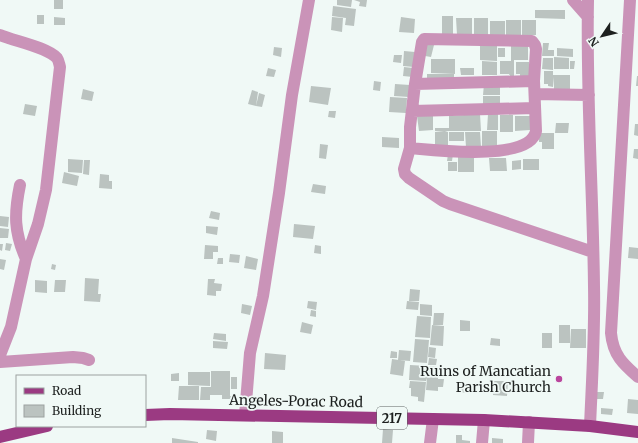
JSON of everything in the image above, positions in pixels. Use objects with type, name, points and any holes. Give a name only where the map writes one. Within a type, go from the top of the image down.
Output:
[{"type":"main road","name":"Angeles-Porac Road","points":[[146,415],[244,415],[484,420],[590,426],[638,432]]},
{"type":"main road","points":[[0,437],[43,427]]},
{"type":"street","points":[[244,415],[250,353],[263,296],[292,95],[309,0]]},
{"type":"street","points":[[573,0],[588,17]]},
{"type":"street","points":[[588,0],[588,95],[594,333],[590,426]]},
{"type":"street","points":[[630,0],[611,333],[614,351],[625,366],[638,377]]},
{"type":"street","points":[[0,35],[42,49],[52,54],[58,59],[60,67],[46,190],[38,224],[26,259],[11,327],[0,356]]},
{"type":"street","points":[[410,148],[483,152],[500,151],[520,147],[528,143],[535,136],[534,81],[536,49],[534,42],[530,40],[427,38],[422,42],[415,84],[410,148],[404,169],[405,174],[443,201],[593,252]]},
{"type":"street","points":[[415,84],[534,81]]},
{"type":"street","points":[[535,94],[588,95]]},
{"type":"street","points":[[412,111],[535,108]]},
{"type":"street","points":[[20,185],[15,218],[20,242],[26,259]]},
{"type":"street","points":[[0,362],[73,357],[89,360]]},
{"type":"street","points":[[430,443],[433,419]]},
{"type":"street","points":[[482,443],[484,420]]},
{"type":"street","points":[[528,443],[529,422]]},
{"type":"building","points":[[54,0],[63,0],[63,9],[54,9]]},
{"type":"building","points":[[337,0],[352,0],[351,7],[337,5]]},
{"type":"building","points":[[354,0],[367,0],[366,7],[359,6],[360,2]]},
{"type":"building","points":[[333,6],[356,9],[354,26],[345,25],[346,18],[332,16]]},
{"type":"building","points":[[535,10],[565,10],[565,19],[535,18]]},
{"type":"building","points":[[37,15],[44,15],[44,24],[37,24]]},
{"type":"building","points":[[442,16],[453,16],[453,34],[442,34]]},
{"type":"building","points":[[54,17],[65,18],[65,25],[54,25]]},
{"type":"building","points":[[332,17],[343,18],[342,32],[331,30]]},
{"type":"building","points":[[401,17],[415,19],[414,33],[399,32]]},
{"type":"building","points":[[456,18],[472,18],[472,34],[457,35]]},
{"type":"building","points":[[474,18],[488,18],[488,36],[474,36]]},
{"type":"building","points":[[506,20],[521,20],[521,36],[506,36]]},
{"type":"building","points":[[522,20],[536,20],[536,35],[522,35]]},
{"type":"building","points":[[490,21],[505,21],[505,36],[490,35]]},
{"type":"building","points":[[480,43],[497,43],[497,61],[480,60]]},
{"type":"building","points":[[543,43],[549,43],[548,50],[554,50],[554,56],[542,56]]},
{"type":"building","points":[[427,44],[434,45],[431,57],[425,56]]},
{"type":"building","points":[[511,45],[528,45],[528,60],[514,60],[514,76],[510,76],[509,74],[500,74],[500,61],[511,61]]},
{"type":"building","points":[[274,47],[282,48],[281,57],[273,55]]},
{"type":"building","points":[[498,48],[505,48],[505,57],[498,57]]},
{"type":"building","points":[[557,48],[573,49],[573,57],[557,56]]},
{"type":"building","points":[[404,51],[415,52],[414,67],[403,66]]},
{"type":"building","points":[[394,55],[402,55],[401,63],[393,62]]},
{"type":"building","points":[[554,57],[569,58],[569,69],[554,69]]},
{"type":"building","points":[[543,58],[553,58],[553,70],[542,69]]},
{"type":"building","points":[[431,59],[455,59],[455,74],[431,73]]},
{"type":"building","points":[[482,61],[497,62],[497,75],[482,75]]},
{"type":"building","points":[[570,61],[575,61],[574,69],[570,69]]},
{"type":"building","points":[[516,62],[529,62],[529,77],[516,74]]},
{"type":"building","points":[[404,67],[413,68],[413,77],[403,76]]},
{"type":"building","points":[[268,68],[276,70],[274,77],[266,76]]},
{"type":"building","points":[[460,68],[474,68],[474,75],[461,75]]},
{"type":"building","points":[[544,71],[553,71],[553,75],[570,75],[570,91],[554,91],[554,77],[553,87],[548,86],[548,84],[544,84]]},
{"type":"building","points":[[427,74],[454,74],[454,79],[427,79]]},
{"type":"building","points":[[637,76],[638,86],[636,86]]},
{"type":"building","points":[[374,81],[381,82],[380,91],[373,90]]},
{"type":"building","points":[[395,84],[410,85],[409,97],[394,96]]},
{"type":"building","points":[[484,84],[500,84],[500,95],[483,95]]},
{"type":"building","points":[[311,86],[331,88],[328,105],[309,102]]},
{"type":"building","points":[[83,89],[94,92],[92,101],[81,99]]},
{"type":"building","points":[[252,90],[258,92],[256,106],[248,104]]},
{"type":"building","points":[[259,93],[265,95],[262,107],[256,106]]},
{"type":"building","points":[[483,96],[500,96],[500,105],[483,106]]},
{"type":"building","points":[[390,97],[407,98],[406,113],[389,112]]},
{"type":"building","points":[[25,104],[37,106],[35,116],[23,114]]},
{"type":"building","points":[[329,111],[336,111],[335,118],[328,117]]},
{"type":"building","points":[[433,114],[433,130],[419,131],[417,116]]},
{"type":"building","points":[[480,114],[481,131],[445,131],[448,132],[448,147],[435,146],[435,132],[444,132],[435,131],[435,128],[449,128],[449,116]]},
{"type":"building","points":[[488,114],[498,114],[498,130],[487,130]]},
{"type":"building","points":[[500,115],[513,115],[513,132],[500,132]]},
{"type":"building","points":[[515,116],[530,116],[530,130],[515,131]]},
{"type":"building","points":[[556,123],[569,123],[568,133],[555,133]]},
{"type":"building","points":[[635,124],[638,124],[638,136],[634,135]]},
{"type":"building","points":[[482,131],[497,131],[497,148],[482,148]]},
{"type":"building","points":[[449,132],[464,132],[464,141],[449,141]]},
{"type":"building","points":[[465,132],[480,132],[481,147],[466,147]]},
{"type":"building","points":[[539,133],[554,133],[554,149],[542,149],[542,142],[539,142]]},
{"type":"building","points":[[382,137],[399,138],[399,148],[382,147]]},
{"type":"building","points":[[320,144],[328,145],[326,159],[319,158]]},
{"type":"building","points":[[634,149],[638,149],[638,159],[633,158]]},
{"type":"building","points":[[448,154],[453,154],[452,161],[447,161]]},
{"type":"building","points":[[458,156],[474,156],[474,172],[458,172]]},
{"type":"building","points":[[489,158],[506,158],[507,171],[490,171]]},
{"type":"building","points":[[68,159],[83,160],[82,173],[68,172]]},
{"type":"building","points":[[523,159],[539,159],[539,170],[523,170]]},
{"type":"building","points":[[84,160],[90,160],[89,175],[83,174]]},
{"type":"building","points":[[521,160],[521,169],[512,170],[512,161]]},
{"type":"building","points":[[448,162],[457,162],[457,171],[448,171]]},
{"type":"building","points":[[64,172],[79,176],[77,186],[62,183]]},
{"type":"building","points":[[100,174],[109,175],[109,181],[112,181],[112,189],[99,188]]},
{"type":"building","points":[[313,184],[326,186],[325,194],[311,192]]},
{"type":"building","points":[[211,211],[220,213],[219,220],[209,218]]},
{"type":"building","points":[[0,216],[9,217],[8,227],[0,226]]},
{"type":"building","points":[[294,224],[315,226],[313,239],[293,237]]},
{"type":"building","points":[[206,226],[218,227],[217,235],[206,233]]},
{"type":"building","points":[[0,228],[9,229],[8,238],[0,238]]},
{"type":"building","points":[[6,243],[12,244],[10,251],[5,250]]},
{"type":"building","points":[[0,244],[3,244],[2,251],[0,250]]},
{"type":"building","points":[[205,245],[218,246],[218,252],[213,252],[213,259],[204,259]]},
{"type":"building","points":[[315,245],[321,246],[321,254],[314,253]]},
{"type":"building","points":[[629,247],[638,248],[638,259],[628,258]]},
{"type":"building","points":[[230,254],[240,255],[239,263],[229,262]]},
{"type":"building","points":[[246,256],[258,259],[256,270],[244,268]]},
{"type":"building","points":[[218,258],[223,258],[223,264],[217,264]]},
{"type":"building","points":[[0,259],[6,260],[4,270],[0,269]]},
{"type":"building","points":[[52,264],[56,265],[55,270],[51,269]]},
{"type":"building","points":[[85,278],[99,279],[98,294],[101,294],[100,302],[84,301]]},
{"type":"building","points":[[208,279],[215,279],[214,283],[222,284],[221,291],[216,291],[216,296],[207,295]]},
{"type":"building","points":[[35,280],[47,281],[47,293],[35,292]]},
{"type":"building","points":[[55,280],[66,280],[65,292],[54,292]]},
{"type":"building","points":[[410,289],[420,290],[419,301],[409,301]]},
{"type":"building","points":[[308,301],[317,302],[316,310],[307,308]]},
{"type":"building","points":[[407,301],[419,302],[418,310],[406,309]]},
{"type":"building","points":[[242,304],[252,306],[250,315],[241,313]]},
{"type":"building","points":[[420,304],[432,305],[432,316],[420,315]]},
{"type":"building","points":[[311,310],[316,311],[316,317],[310,316]]},
{"type":"building","points":[[434,313],[444,313],[443,325],[433,325]]},
{"type":"building","points":[[417,316],[431,317],[430,338],[415,337]]},
{"type":"building","points":[[460,320],[470,321],[470,331],[460,331]]},
{"type":"building","points":[[302,322],[313,325],[311,334],[300,332]]},
{"type":"building","points":[[432,325],[444,326],[443,346],[430,345]]},
{"type":"building","points":[[559,325],[570,325],[570,343],[559,343]]},
{"type":"building","points":[[571,329],[586,329],[586,348],[570,348]]},
{"type":"building","points":[[214,333],[226,334],[226,341],[213,339]]},
{"type":"building","points":[[542,333],[552,333],[552,348],[542,348]]},
{"type":"building","points":[[491,338],[500,339],[500,346],[490,345]]},
{"type":"building","points":[[415,339],[429,340],[427,363],[413,362]]},
{"type":"building","points":[[213,341],[228,342],[227,349],[213,348]]},
{"type":"building","points":[[429,347],[436,348],[435,358],[428,357]]},
{"type":"building","points":[[399,350],[411,351],[410,361],[398,360]]},
{"type":"building","points":[[391,351],[397,352],[397,358],[390,358]]},
{"type":"building","points":[[265,353],[286,355],[285,370],[264,369]]},
{"type":"building","points":[[429,358],[437,359],[436,365],[428,365]]},
{"type":"building","points":[[392,359],[405,361],[403,376],[390,374]]},
{"type":"building","points":[[410,365],[427,366],[427,375],[428,366],[439,367],[438,379],[444,379],[443,387],[438,387],[438,391],[426,390],[427,378],[426,381],[409,380]]},
{"type":"building","points":[[211,371],[230,371],[230,396],[232,396],[232,399],[222,399],[222,395],[210,395],[210,400],[200,400],[201,387],[211,387]]},
{"type":"building","points":[[188,372],[210,372],[210,386],[188,385]]},
{"type":"building","points":[[179,373],[179,381],[171,381],[171,374]]},
{"type":"building","points":[[231,377],[237,377],[237,389],[231,389]]},
{"type":"building","points":[[410,381],[426,382],[424,402],[418,401],[418,397],[411,396],[411,388],[409,388]]},
{"type":"building","points":[[493,381],[508,381],[507,396],[493,395]]},
{"type":"building","points":[[460,382],[470,384],[468,393],[459,392]]},
{"type":"building","points":[[179,386],[199,386],[199,400],[178,400]]},
{"type":"building","points":[[595,392],[604,392],[603,399],[595,399]]},
{"type":"building","points":[[628,399],[638,400],[638,414],[627,413]]},
{"type":"building","points":[[601,408],[613,409],[612,415],[601,414]]},
{"type":"building","points":[[383,429],[393,430],[392,443],[382,443]]},
{"type":"building","points":[[207,430],[217,431],[216,441],[206,439]]},
{"type":"building","points":[[272,431],[283,432],[283,443],[272,443]]},
{"type":"building","points":[[456,435],[462,435],[462,440],[470,441],[470,443],[456,443]]},
{"type":"building","points":[[172,438],[198,442],[198,443],[172,443]]},
{"type":"building","points":[[492,438],[503,439],[503,443],[492,443]]},
{"type":"place","name":"Ruins of Mancatian Parish Church","points":[[559,379]]}]
